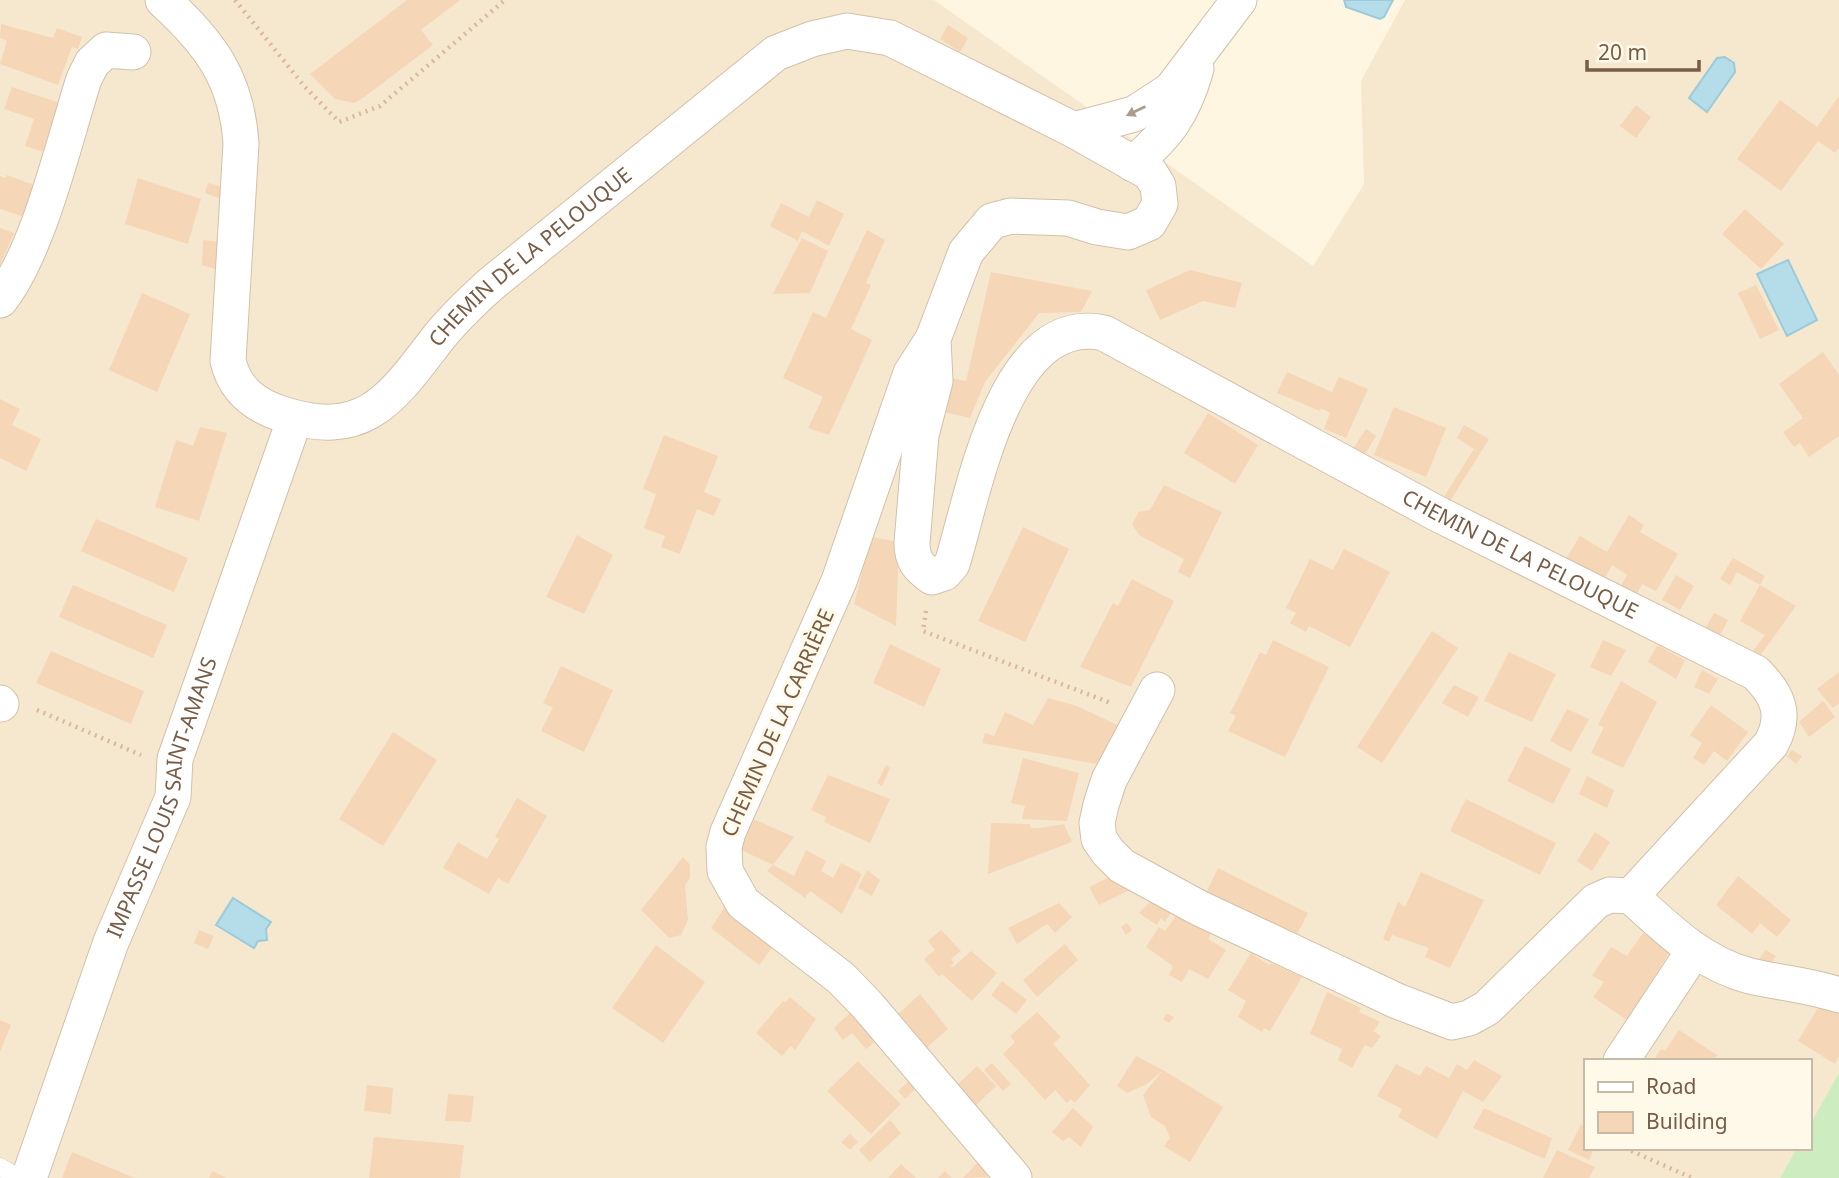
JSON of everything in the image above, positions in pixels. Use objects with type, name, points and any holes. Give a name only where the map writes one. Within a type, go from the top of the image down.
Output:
[{"type":"street","name":"CHEMIN DE LA PELOUQUE","points":[[163,0],[202,39],[219,63],[231,86],[239,114],[241,144],[226,349],[230,373],[240,389],[251,399],[295,418],[317,422],[360,419],[379,408],[398,391],[452,322],[491,284],[776,53],[812,38],[847,31],[890,38],[1074,130],[1150,173],[1158,186],[1160,204],[1149,223],[1128,232],[1097,228],[1068,218],[1011,216],[992,221],[965,252],[933,340],[935,381],[921,435],[912,556],[920,568],[932,576],[944,573],[952,564],[983,449],[1017,381],[1044,344],[1086,329],[1104,333],[1436,513],[1567,576],[1756,673],[1774,691],[1780,710],[1778,731],[1771,744],[1631,896]]},
{"type":"street","points":[[1074,130],[1133,114],[1171,90],[1239,0]]},
{"type":"street","points":[[1133,164],[1162,139],[1186,104],[1202,49]]},
{"type":"street","points":[[0,300],[18,273],[41,215],[84,79],[92,62],[106,50],[133,52]]},
{"type":"street","name":"CHEMIN DE LA CARRIÈRE","points":[[933,340],[911,373],[839,581],[728,832],[724,859],[730,883],[743,903],[841,978],[868,1006],[1014,1178]]},
{"type":"street","name":"IMPASSE LOUIS SAINT-AMANS","points":[[29,1178],[111,942],[173,797],[175,759],[295,418]]},
{"type":"street","points":[[1151,703],[1109,780],[1101,805],[1099,839],[1108,852],[1122,866],[1199,908],[1397,1002],[1452,1022],[1469,1018],[1487,1008],[1596,901],[1610,895],[1631,896],[1693,952],[1749,975],[1807,984],[1839,995]]},
{"type":"street","points":[[1622,1059],[1693,952]]},
{"type":"lane","points":[[0,1167],[18,1178]]},
{"type":"path","points":[[235,0],[305,87],[339,122],[380,106],[505,0]]},
{"type":"path","points":[[923,631],[1151,703]]},
{"type":"path","points":[[1,704],[15,701],[174,769]]},
{"type":"path","points":[[1629,1150],[1692,1178]]},
{"type":"shaded area","points":[[0,0],[934,0],[1313,266],[1364,184],[1361,81],[1405,0],[1839,0],[1839,1073],[1811,1122],[1811,1059],[1584,1059],[1584,1150],[1796,1150],[1780,1178],[0,1178]]},
{"type":"green space","points":[[1839,1073],[1839,1178],[1780,1178],[1796,1150],[1811,1150],[1811,1122]]},
{"type":"water","points":[[1344,0],[1393,0],[1384,17],[1380,19],[1346,7]]},
{"type":"water","points":[[1725,57],[1734,63],[1735,72],[1707,112],[1689,98],[1717,58]]},
{"type":"water","points":[[1788,260],[1817,320],[1787,336],[1757,274]]},
{"type":"water","points":[[233,898],[271,922],[266,929],[267,940],[258,941],[254,948],[216,925]]},
{"type":"building","points":[[407,0],[460,0],[421,30],[433,45],[354,103],[335,99],[310,74]]},
{"type":"building","points":[[1,24],[53,38],[57,28],[82,37],[78,49],[72,47],[58,85],[0,64],[7,41],[0,38]]},
{"type":"building","points":[[948,25],[968,38],[960,52],[940,39]]},
{"type":"building","points":[[12,87],[60,103],[44,152],[25,146],[34,119],[4,109]]},
{"type":"building","points":[[1839,96],[1839,148],[1835,153],[1818,141],[1781,191],[1737,159],[1780,100],[1817,127]]},
{"type":"building","points":[[1636,105],[1651,117],[1636,138],[1620,126]]},
{"type":"building","points":[[7,175],[34,185],[24,217],[0,209],[0,176],[5,178]]},
{"type":"building","points":[[138,178],[201,199],[188,244],[125,224]]},
{"type":"building","points":[[208,183],[224,187],[224,200],[205,193]]},
{"type":"building","points":[[817,200],[844,214],[829,246],[802,231],[798,241],[770,226],[781,203],[809,217]]},
{"type":"building","points":[[1745,209],[1784,244],[1761,269],[1722,234]]},
{"type":"building","points":[[0,228],[14,233],[0,265]]},
{"type":"building","points":[[867,230],[885,240],[866,283],[871,285],[851,329],[872,340],[829,435],[808,428],[823,397],[783,378],[813,312],[826,318]]},
{"type":"building","points":[[802,238],[828,251],[810,293],[773,294]]},
{"type":"building","points":[[203,240],[221,242],[219,270],[202,265]]},
{"type":"building","points":[[1190,270],[1242,283],[1235,308],[1203,301],[1160,320],[1146,290]]},
{"type":"building","points":[[991,272],[1092,291],[1081,312],[1039,313],[985,382],[970,418],[944,412],[950,378],[966,381]]},
{"type":"building","points":[[1756,285],[1779,330],[1760,339],[1738,293]]},
{"type":"building","points":[[142,293],[190,314],[157,392],[109,370]]},
{"type":"building","points":[[1823,352],[1839,375],[1839,436],[1809,457],[1800,443],[1794,447],[1783,432],[1803,418],[1779,384]]},
{"type":"building","points":[[1287,372],[1332,392],[1339,377],[1368,389],[1346,438],[1324,429],[1330,413],[1277,393]]},
{"type":"building","points":[[0,399],[20,409],[12,425],[41,439],[26,471],[0,458]]},
{"type":"building","points":[[1394,407],[1446,428],[1426,477],[1374,455]]},
{"type":"building","points":[[1208,413],[1258,445],[1235,484],[1184,453]]},
{"type":"building","points":[[1464,425],[1489,439],[1445,509],[1439,505],[1474,449],[1457,438]]},
{"type":"building","points":[[200,427],[227,433],[199,521],[155,507],[176,440],[193,446]]},
{"type":"building","points":[[1366,429],[1376,436],[1361,461],[1350,453]]},
{"type":"building","points":[[664,435],[718,456],[704,492],[721,499],[714,516],[697,509],[680,554],[661,547],[665,536],[644,528],[656,494],[643,489]]},
{"type":"building","points":[[1164,485],[1222,512],[1190,578],[1178,572],[1184,559],[1139,535],[1132,524],[1139,512],[1150,510]]},
{"type":"building","points":[[1629,515],[1644,525],[1640,532],[1678,554],[1656,591],[1642,584],[1635,597],[1619,589],[1627,575],[1612,565],[1603,581],[1564,562],[1580,536],[1607,552]]},
{"type":"building","points":[[96,519],[188,558],[174,592],[81,551]]},
{"type":"building","points":[[1023,527],[1069,549],[1025,642],[978,621]]},
{"type":"building","points":[[577,535],[613,555],[584,614],[546,597]]},
{"type":"building","points":[[871,537],[899,542],[896,626],[854,604]]},
{"type":"building","points":[[1344,549],[1390,572],[1350,647],[1309,626],[1306,632],[1290,623],[1296,613],[1286,608],[1310,559],[1333,570]]},
{"type":"building","points":[[1733,558],[1765,576],[1760,585],[1737,572],[1730,585],[1720,579]]},
{"type":"building","points":[[1676,575],[1694,586],[1680,610],[1662,600]]},
{"type":"building","points":[[1132,579],[1174,601],[1131,687],[1080,667],[1113,603],[1118,606]]},
{"type":"building","points":[[73,585],[167,625],[153,658],[59,617]]},
{"type":"building","points":[[1760,585],[1796,606],[1757,660],[1750,655],[1765,635],[1740,621]]},
{"type":"building","points":[[1714,613],[1728,620],[1718,640],[1704,631]]},
{"type":"building","points":[[1432,631],[1458,648],[1382,763],[1357,747]]},
{"type":"building","points":[[1273,640],[1329,667],[1285,757],[1228,731],[1236,716],[1230,713],[1260,652],[1266,655]]},
{"type":"building","points":[[1603,640],[1626,650],[1611,676],[1590,667]]},
{"type":"building","points":[[890,644],[941,669],[924,707],[873,683]]},
{"type":"building","points":[[1657,645],[1685,660],[1676,679],[1648,662]]},
{"type":"building","points":[[51,651],[144,691],[131,724],[36,683]]},
{"type":"building","points":[[1509,652],[1556,674],[1532,722],[1484,701]]},
{"type":"building","points":[[561,666],[613,690],[584,752],[541,731],[553,707],[543,703]]},
{"type":"building","points":[[1702,670],[1718,679],[1709,694],[1694,687]]},
{"type":"building","points":[[1839,672],[1839,703],[1833,708],[1817,689]]},
{"type":"building","points":[[1621,681],[1657,702],[1623,768],[1591,753],[1604,727],[1598,725]]},
{"type":"building","points":[[1454,685],[1479,697],[1468,717],[1442,703]]},
{"type":"building","points":[[1048,698],[1077,706],[1124,728],[1107,766],[982,743],[985,733],[994,736],[1005,712],[1033,725]]},
{"type":"building","points":[[1823,701],[1835,717],[1809,737],[1799,722]]},
{"type":"building","points":[[1711,705],[1748,732],[1727,761],[1714,751],[1704,765],[1693,758],[1702,743],[1690,735]]},
{"type":"building","points":[[1567,709],[1589,719],[1571,752],[1550,741]]},
{"type":"building","points":[[393,732],[437,760],[383,846],[339,819]]},
{"type":"building","points":[[1525,746],[1571,769],[1553,804],[1507,781]]},
{"type":"building","points":[[1792,750],[1802,756],[1796,764],[1787,756]]},
{"type":"building","points":[[1023,758],[1079,773],[1067,821],[1022,819],[1025,806],[1011,803]]},
{"type":"building","points":[[886,765],[890,768],[882,786],[877,783]]},
{"type":"building","points":[[828,775],[890,799],[870,843],[824,822],[826,817],[811,810]]},
{"type":"building","points":[[1587,776],[1614,790],[1607,808],[1579,794]]},
{"type":"building","points":[[517,798],[547,816],[508,884],[498,878],[489,894],[443,868],[458,842],[487,859],[499,839],[495,837]]},
{"type":"building","points":[[1466,799],[1556,843],[1540,875],[1450,831]]},
{"type":"building","points":[[751,818],[794,837],[773,865],[739,849]]},
{"type":"building","points":[[991,823],[1030,824],[1031,828],[1064,824],[1072,842],[988,874]]},
{"type":"building","points":[[1595,832],[1610,842],[1592,871],[1577,861]]},
{"type":"building","points":[[806,850],[826,861],[821,871],[833,878],[841,863],[862,874],[842,914],[810,891],[805,898],[767,871],[773,865],[794,876]]},
{"type":"building","points":[[683,857],[690,865],[690,878],[685,885],[688,920],[681,935],[669,938],[641,910]]},
{"type":"building","points":[[1218,868],[1308,913],[1292,944],[1203,899]]},
{"type":"building","points":[[867,870],[880,880],[872,896],[858,888]]},
{"type":"building","points":[[1421,872],[1484,900],[1450,968],[1425,957],[1429,948],[1392,935],[1389,942],[1383,939],[1398,902],[1405,907]]},
{"type":"building","points":[[1116,874],[1132,889],[1099,905],[1089,887]]},
{"type":"building","points":[[1738,876],[1791,920],[1777,937],[1760,923],[1752,934],[1716,905]]},
{"type":"building","points":[[1156,896],[1175,905],[1165,922],[1161,918],[1157,925],[1139,913]]},
{"type":"building","points":[[1059,903],[1072,917],[1055,933],[1047,924],[1017,944],[1008,928]]},
{"type":"building","points":[[726,905],[776,943],[759,965],[711,928]]},
{"type":"building","points":[[1177,915],[1215,927],[1208,939],[1226,950],[1208,979],[1189,969],[1182,982],[1169,975],[1173,966],[1146,947],[1159,927],[1165,931]]},
{"type":"building","points":[[1127,923],[1132,930],[1126,935],[1121,927]]},
{"type":"building","points":[[199,930],[214,936],[208,949],[194,943]]},
{"type":"building","points":[[941,930],[961,951],[951,959],[954,963],[950,966],[953,967],[971,951],[997,973],[972,1001],[942,974],[939,977],[924,959],[935,950],[928,941]]},
{"type":"building","points":[[1643,933],[1671,950],[1627,1020],[1593,997],[1604,982],[1592,976],[1611,947],[1627,956]]},
{"type":"building","points":[[1065,944],[1078,960],[1037,997],[1023,980]]},
{"type":"building","points":[[656,945],[705,982],[663,1043],[612,1008]]},
{"type":"building","points":[[1766,950],[1776,956],[1767,968],[1754,965]]},
{"type":"building","points":[[1251,953],[1269,965],[1271,963],[1302,977],[1270,1031],[1264,1028],[1262,1032],[1238,1017],[1246,1001],[1228,990]]},
{"type":"building","points":[[1002,981],[1027,1000],[1016,1014],[991,995]]},
{"type":"building","points":[[1327,992],[1361,1008],[1359,1012],[1380,1022],[1373,1031],[1381,1036],[1372,1048],[1365,1045],[1352,1068],[1338,1060],[1342,1049],[1310,1034]]},
{"type":"building","points":[[920,994],[948,1029],[924,1050],[896,1016]]},
{"type":"building","points":[[790,997],[816,1019],[795,1050],[791,1046],[782,1056],[756,1033],[783,1001],[786,1002]]},
{"type":"building","points":[[1822,1001],[1839,1009],[1839,1056],[1835,1064],[1798,1041]]},
{"type":"building","points":[[853,1010],[878,1039],[866,1049],[852,1033],[843,1040],[834,1028]]},
{"type":"building","points":[[1037,1012],[1061,1037],[1053,1044],[1090,1085],[1075,1103],[1071,1099],[1067,1103],[1055,1090],[1045,1100],[1003,1054],[1015,1042],[1010,1036]]},
{"type":"building","points":[[1167,1014],[1174,1017],[1169,1023],[1163,1019]]},
{"type":"building","points":[[0,1020],[11,1025],[0,1052]]},
{"type":"building","points":[[1679,1030],[1717,1055],[1714,1059],[1654,1059],[1661,1049],[1665,1051]]},
{"type":"building","points":[[1136,1056],[1163,1070],[1147,1084],[1127,1093],[1117,1086]]},
{"type":"building","points":[[1474,1060],[1502,1076],[1483,1102],[1463,1091],[1437,1139],[1398,1117],[1402,1109],[1377,1096],[1396,1064],[1420,1076],[1426,1066],[1449,1078],[1457,1064],[1467,1070]]},
{"type":"building","points":[[858,1061],[901,1104],[871,1134],[827,1091]]},
{"type":"building","points":[[992,1063],[1011,1084],[1003,1091],[984,1070]]},
{"type":"building","points":[[977,1066],[996,1086],[972,1109],[955,1087]]},
{"type":"building","points":[[1163,1070],[1223,1107],[1190,1162],[1164,1146],[1170,1138],[1165,1126],[1151,1117],[1143,1095]]},
{"type":"building","points":[[910,1080],[917,1087],[905,1099],[898,1091]]},
{"type":"building","points":[[367,1085],[393,1088],[391,1114],[364,1111]]},
{"type":"building","points":[[448,1094],[474,1096],[471,1122],[445,1121]]},
{"type":"building","points":[[1073,1108],[1093,1127],[1081,1147],[1069,1137],[1063,1141],[1052,1132]]},
{"type":"building","points":[[1484,1108],[1552,1138],[1545,1159],[1473,1128]]},
{"type":"building","points":[[890,1120],[901,1133],[870,1162],[859,1150]]},
{"type":"building","points":[[1581,1124],[1584,1126],[1584,1150],[1593,1150],[1589,1160],[1568,1150]]},
{"type":"building","points":[[850,1134],[858,1142],[850,1150],[841,1142]]},
{"type":"building","points":[[374,1137],[464,1145],[460,1178],[369,1178]]},
{"type":"building","points":[[1557,1150],[1595,1167],[1589,1178],[1543,1178]]},
{"type":"building","points":[[72,1152],[135,1178],[62,1178]]},
{"type":"building","points":[[979,1161],[990,1177],[963,1178]]},
{"type":"building","points":[[901,1164],[916,1178],[888,1178]]},
{"type":"building","points":[[212,1171],[227,1178],[209,1178]]},
{"type":"building","points":[[945,1171],[952,1178],[938,1178]]}]
